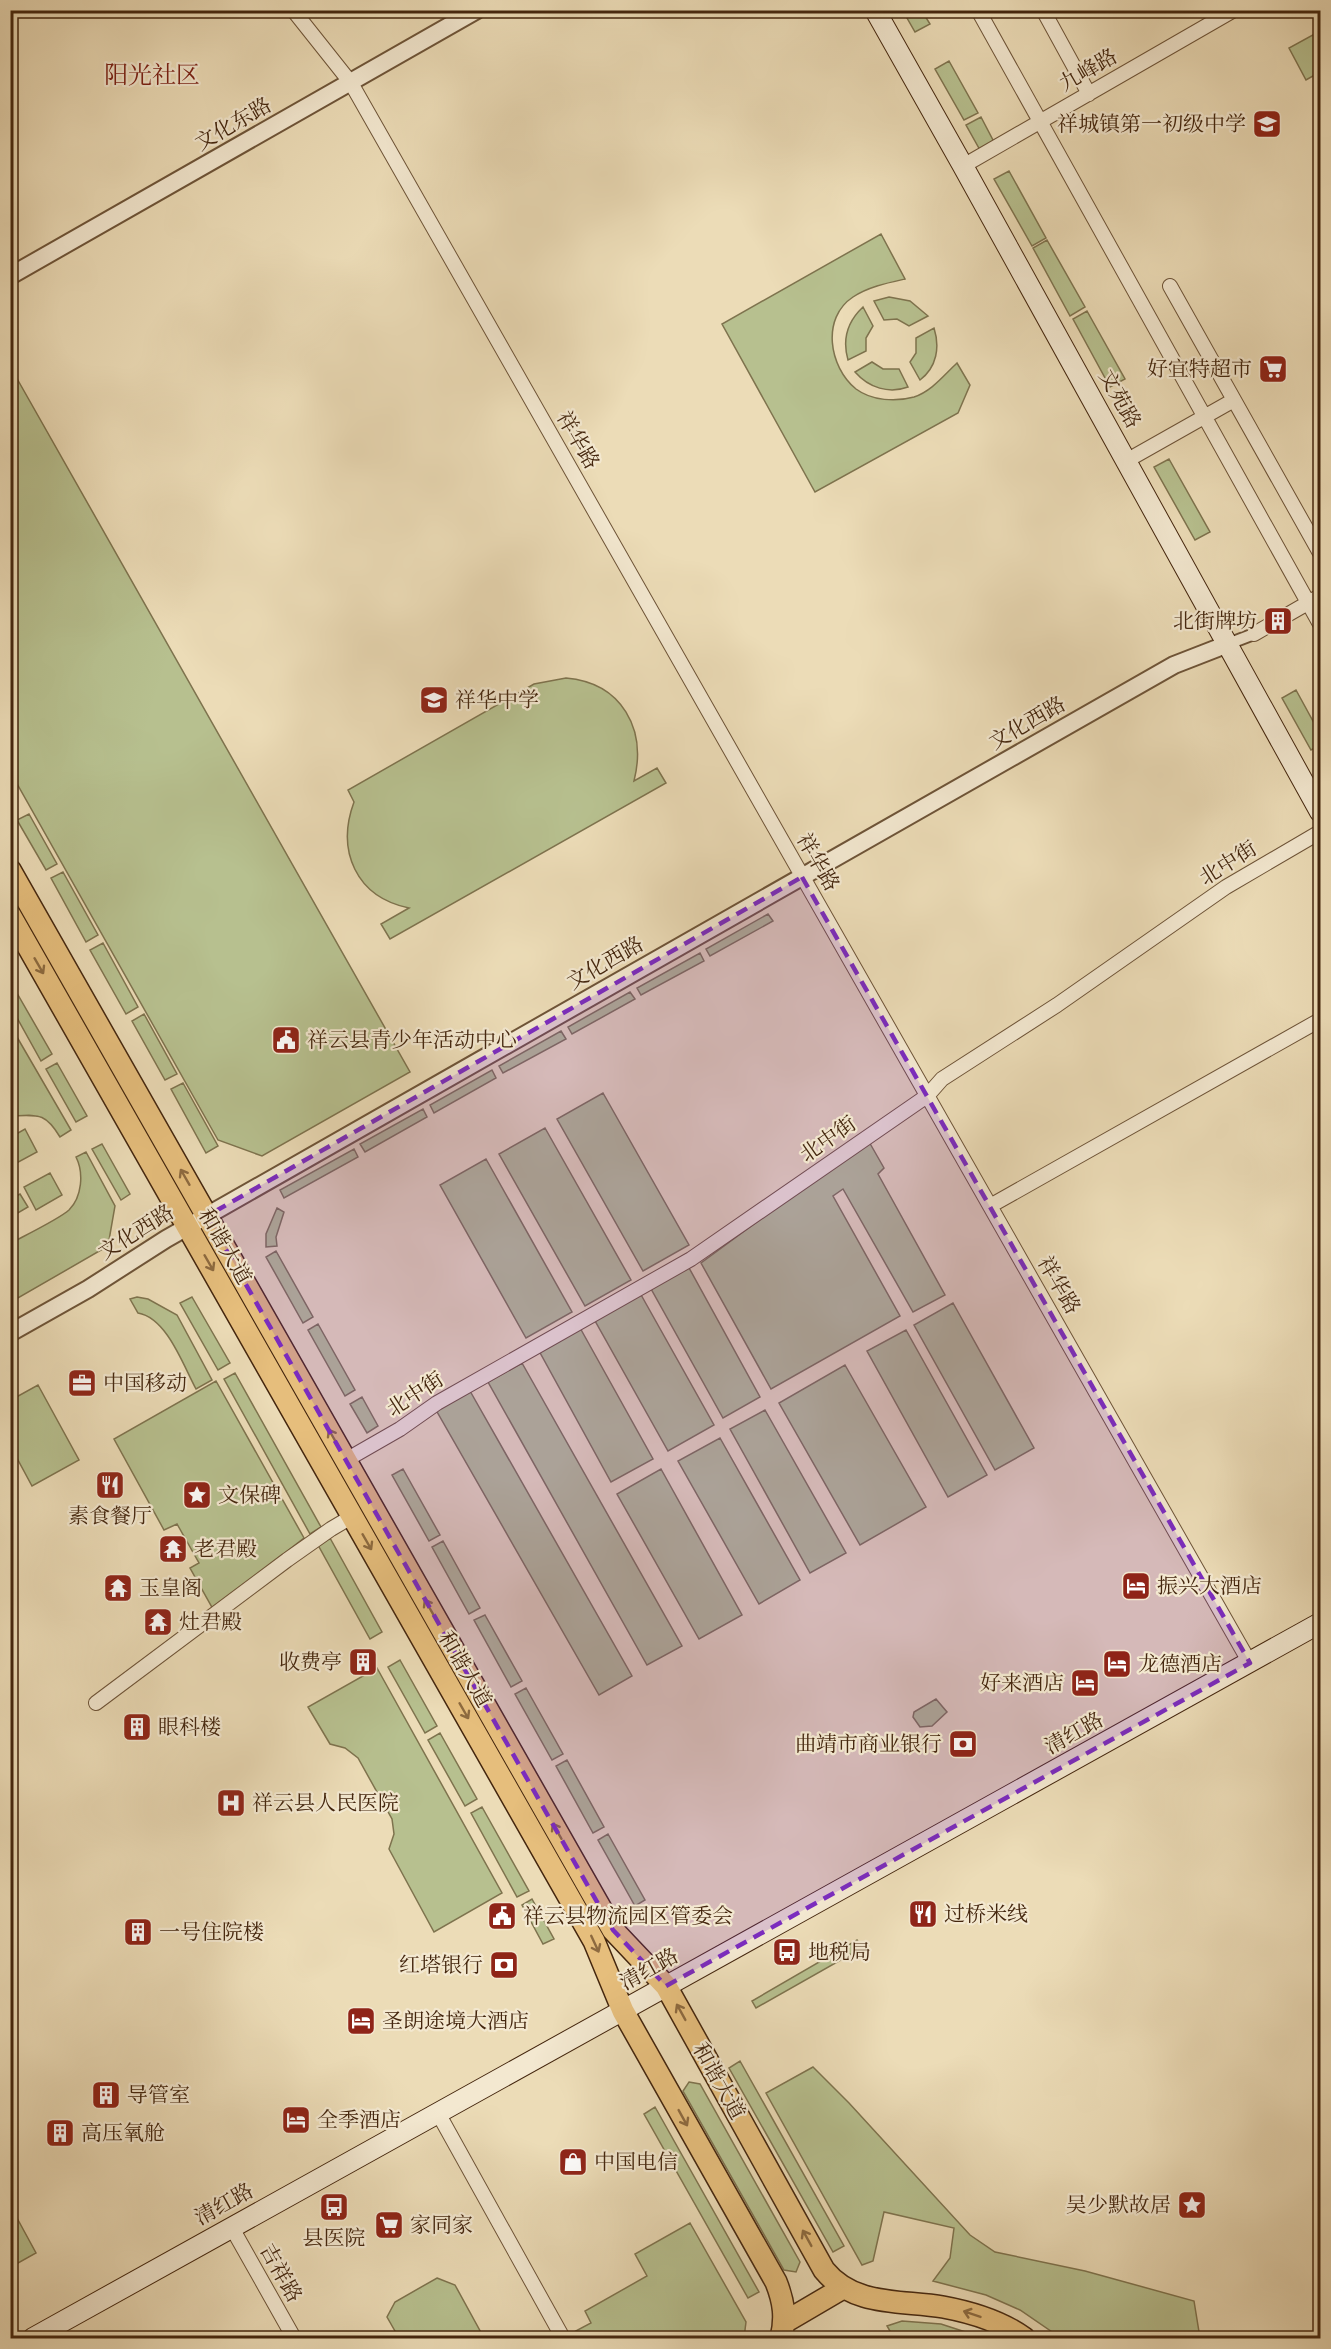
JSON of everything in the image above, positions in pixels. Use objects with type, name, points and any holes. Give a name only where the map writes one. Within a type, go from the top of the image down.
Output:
[{"type":"main road","name":"文苑路","points":[[875,10],[1320,812]]},
{"type":"main road","name":"和谐大道","points":[[10,870],[613,1930],[666,1986],[825,2270],[833,2281],[843,2288],[881,2301],[963,2311],[993,2322],[1024,2338]]},
{"type":"main road","name":"和谐大道","points":[[10,915],[594,1941],[623,2011],[776,2282],[781,2296],[783,2330]]},
{"type":"main road","name":"清红路","points":[[33,2338],[1320,1623]]},
{"type":"main road","points":[[783,2330],[843,2288]]},
{"type":"street","name":"祥华路","points":[[293,10],[351,82],[1250,1663]]},
{"type":"street","name":"文化东路","points":[[10,276],[477,10]]},
{"type":"street","points":[[978,10],[1204,417],[1315,600],[1320,624]]},
{"type":"street","points":[[1043,10],[1089,94]]},
{"type":"street","name":"九峰路","points":[[963,166],[1234,10]]},
{"type":"street","points":[[1170,286],[1320,553]]},
{"type":"street","points":[[1126,460],[1234,400]]},
{"type":"street","points":[[1228,644],[1254,634],[1315,600]]},
{"type":"street","name":"文化西路","points":[[10,1333],[88,1289],[188,1226],[1174,665],[1228,644]]},
{"type":"street","name":"北中街","points":[[346,1460],[400,1429],[437,1403],[691,1259],[927,1096],[942,1079],[1057,1005],[1226,887],[1320,832]]},
{"type":"street","points":[[990,1206],[1320,1020]]},
{"type":"street","points":[[96,1703],[296,1553],[331,1528],[353,1516]]},
{"type":"street","points":[[438,2113],[563,2338]]},
{"type":"street","name":"吉祥路","points":[[232,2228],[294,2338]]},
{"type":"highlighted area","points":[[802,877],[1250,1663],[666,1986],[613,1930],[207,1216]]},
{"type":"green space","points":[[903,11],[922,11],[930,24],[915,32]]},
{"type":"green space","points":[[1320,31],[1320,72],[1306,80],[1289,48]]},
{"type":"green space","points":[[949,61],[978,113],[964,120],[935,69]]},
{"type":"green space","points":[[981,117],[994,142],[980,150],[966,125]]},
{"type":"green space","points":[[1009,171],[1046,238],[1032,246],[994,179]]},
{"type":"green space","points":[[881,234],[905,279],[885,284],[853,297],[836,317],[832,343],[835,356],[847,380],[856,389],[869,396],[892,400],[907,399],[926,391],[957,363],[970,385],[958,413],[815,492],[722,324]]},
{"type":"green space","points":[[1047,240],[1085,307],[1070,316],[1033,248]]},
{"type":"green space","points":[[889,297],[910,301],[928,316],[909,326],[897,319],[884,320],[874,301]]},
{"type":"green space","points":[[863,307],[873,326],[866,338],[866,351],[848,360],[847,331]]},
{"type":"green space","points":[[1087,311],[1125,379],[1110,387],[1073,319]]},
{"type":"green space","points":[[934,328],[937,342],[936,356],[926,375],[920,380],[910,362],[916,353],[916,338]]},
{"type":"green space","points":[[872,362],[883,369],[899,369],[908,387],[887,390],[873,386],[855,372]]},
{"type":"green space","points":[[11,368],[410,1072],[262,1156],[218,1140],[11,773]]},
{"type":"green space","points":[[1169,459],[1210,532],[1195,540],[1154,467]]},
{"type":"green space","points":[[566,678],[586,682],[602,689],[616,699],[626,712],[637,744],[634,781],[657,768],[666,783],[390,939],[381,924],[409,908],[376,894],[364,883],[355,869],[348,838],[349,820],[354,802],[348,790],[534,684]]},
{"type":"green space","points":[[1296,690],[1320,734],[1320,745],[1311,750],[1282,698]]},
{"type":"green space","points":[[29,814],[57,864],[46,870],[17,820]]},
{"type":"green space","points":[[63,872],[98,935],[86,942],[51,878]]},
{"type":"green space","points":[[768,914],[773,921],[710,956],[706,949]]},
{"type":"green space","points":[[103,943],[138,1007],[126,1014],[90,950]]},
{"type":"green space","points":[[700,953],[704,961],[641,995],[637,988]]},
{"type":"green space","points":[[10,981],[52,1054],[41,1061],[11,1007]]},
{"type":"green space","points":[[630,992],[635,999],[572,1034],[568,1027]]},
{"type":"green space","points":[[144,1014],[177,1074],[165,1080],[132,1021]]},
{"type":"green space","points":[[10,1025],[71,1130],[60,1137],[45,1119],[28,1115],[11,1116]]},
{"type":"green space","points":[[561,1031],[566,1039],[503,1073],[499,1066]]},
{"type":"green space","points":[[57,1063],[87,1116],[76,1122],[46,1069]]},
{"type":"green space","points":[[492,1070],[496,1078],[434,1113],[430,1105]]},
{"type":"green space","points":[[183,1083],[218,1146],[206,1153],[171,1089]]},
{"type":"green space","points":[[603,1093],[689,1245],[643,1271],[557,1119]]},
{"type":"green space","points":[[423,1109],[427,1117],[365,1152],[360,1144]]},
{"type":"green space","points":[[545,1128],[631,1280],[585,1306],[499,1154]]},
{"type":"green space","points":[[25,1129],[37,1152],[11,1166],[11,1137]]},
{"type":"green space","points":[[868,1140],[884,1168],[878,1174],[945,1295],[913,1312],[843,1189],[833,1196],[900,1316],[771,1389],[701,1263]]},
{"type":"green space","points":[[102,1144],[130,1194],[121,1200],[92,1149]]},
{"type":"green space","points":[[354,1149],[358,1157],[284,1198],[280,1190]]},
{"type":"green space","points":[[86,1152],[115,1206],[108,1246],[11,1302],[11,1243],[50,1223],[69,1210],[77,1198],[80,1185],[79,1163],[76,1157]]},
{"type":"green space","points":[[486,1159],[572,1312],[526,1338],[440,1185]]},
{"type":"green space","points":[[50,1173],[62,1195],[36,1210],[24,1187]]},
{"type":"green space","points":[[20,1194],[28,1207],[11,1217],[11,1199]]},
{"type":"green space","points":[[277,1208],[284,1212],[276,1237],[277,1246],[266,1247],[266,1234]]},
{"type":"green space","points":[[276,1251],[313,1317],[303,1323],[266,1257]]},
{"type":"green space","points":[[688,1266],[760,1397],[723,1418],[650,1287]]},
{"type":"green space","points":[[640,1293],[714,1425],[668,1451],[594,1319]]},
{"type":"green space","points":[[137,1297],[148,1299],[177,1315],[212,1380],[196,1389],[166,1333],[148,1317],[138,1313],[130,1299]]},
{"type":"green space","points":[[192,1297],[230,1363],[218,1370],[180,1303]]},
{"type":"green space","points":[[953,1303],[1034,1448],[995,1470],[914,1325]]},
{"type":"green space","points":[[318,1324],[355,1390],[345,1396],[308,1330]]},
{"type":"green space","points":[[579,1326],[653,1459],[611,1482],[538,1349]]},
{"type":"green space","points":[[906,1330],[987,1475],[948,1497],[867,1351]]},
{"type":"green space","points":[[522,1363],[682,1646],[647,1665],[488,1382]]},
{"type":"green space","points":[[845,1365],[926,1507],[860,1545],[779,1403]]},
{"type":"green space","points":[[235,1373],[321,1527],[310,1534],[224,1379]]},
{"type":"green space","points":[[216,1381],[304,1538],[213,1609],[190,1568],[199,1563],[177,1524],[164,1530],[114,1439]]},
{"type":"green space","points":[[38,1385],[79,1460],[32,1486],[11,1447],[11,1400]]},
{"type":"green space","points":[[470,1391],[632,1676],[599,1695],[436,1410]]},
{"type":"green space","points":[[362,1397],[378,1426],[367,1433],[350,1404]]},
{"type":"green space","points":[[765,1410],[846,1553],[810,1573],[730,1429]]},
{"type":"green space","points":[[720,1438],[800,1580],[759,1604],[678,1461]]},
{"type":"green space","points":[[403,1469],[440,1535],[429,1541],[392,1475]]},
{"type":"green space","points":[[661,1469],[742,1615],[699,1639],[617,1494]]},
{"type":"green space","points":[[330,1538],[382,1632],[370,1639],[318,1545]]},
{"type":"green space","points":[[443,1541],[480,1608],[469,1614],[432,1547]]},
{"type":"green space","points":[[485,1615],[522,1681],[511,1687],[474,1620]]},
{"type":"green space","points":[[400,1660],[437,1726],[425,1733],[388,1667]]},
{"type":"green space","points":[[377,1668],[502,1893],[434,1932],[389,1849],[394,1834],[392,1819],[358,1758],[345,1748],[330,1744],[308,1707]]},
{"type":"green space","points":[[526,1688],[563,1754],[552,1760],[515,1694]]},
{"type":"green space","points":[[936,1699],[947,1712],[932,1726],[920,1727],[913,1717],[914,1712]]},
{"type":"green space","points":[[440,1733],[477,1799],[465,1806],[428,1740]]},
{"type":"green space","points":[[567,1760],[604,1827],[593,1833],[556,1766]]},
{"type":"green space","points":[[482,1807],[529,1891],[517,1897],[471,1813]]},
{"type":"green space","points":[[608,1834],[645,1900],[635,1906],[598,1840]]},
{"type":"green space","points":[[532,1899],[554,1939],[543,1944],[522,1905]]},
{"type":"green space","points":[[857,1940],[862,1948],[756,2008],[752,2001]]},
{"type":"green space","points":[[740,2061],[844,2246],[833,2252],[729,2068]]},
{"type":"green space","points":[[813,2067],[970,2235],[995,2252],[1085,2271],[1194,2301],[1200,2338],[1061,2338],[1020,2310],[986,2295],[933,2281],[950,2258],[954,2228],[884,2212],[873,2261],[862,2265],[766,2093]]},
{"type":"green space","points":[[689,2082],[700,2084],[800,2262],[796,2272],[784,2270],[683,2091]]},
{"type":"green space","points":[[655,2107],[759,2292],[748,2298],[644,2114]]},
{"type":"green space","points":[[17,2218],[36,2253],[11,2267],[11,2222]]},
{"type":"green space","points":[[690,2223],[746,2322],[744,2338],[572,2338],[570,2334],[591,2323],[585,2311],[647,2276],[635,2254]]},
{"type":"green space","points":[[437,2278],[455,2285],[484,2338],[399,2338],[387,2317],[395,2302]]},
{"type":"green space","points":[[902,2321],[941,2324],[984,2338],[894,2338],[887,2326]]},
{"type":"place","name":"祥城镇第一初级中学","points":[[1267,124]]},
{"type":"place","name":"好宜特超市","points":[[1273,369]]},
{"type":"place","name":"北街牌坊","points":[[1278,621]]},
{"type":"place","name":"祥华中学","points":[[434,700]]},
{"type":"place","name":"祥云县青少年活动中心","points":[[286,1040]]},
{"type":"place","name":"中国移动","points":[[82,1383]]},
{"type":"place","name":"素食餐厅","points":[[110,1485]]},
{"type":"place","name":"文保碑","points":[[197,1495]]},
{"type":"place","name":"老君殿","points":[[173,1549]]},
{"type":"place","name":"振兴大酒店","points":[[1136,1586]]},
{"type":"place","name":"玉皇阁","points":[[118,1588]]},
{"type":"place","name":"灶君殿","points":[[158,1622]]},
{"type":"place","name":"收费亭","points":[[363,1662]]},
{"type":"place","name":"龙德酒店","points":[[1117,1664]]},
{"type":"place","name":"好来酒店","points":[[1085,1683]]},
{"type":"place","name":"眼科楼","points":[[137,1727]]},
{"type":"place","name":"曲靖市商业银行","points":[[963,1744]]},
{"type":"place","name":"祥云县人民医院","points":[[231,1803]]},
{"type":"place","name":"过桥米线","points":[[923,1914]]},
{"type":"place","name":"祥云县物流园区管委会","points":[[502,1916]]},
{"type":"place","name":"一号住院楼","points":[[138,1932]]},
{"type":"place","name":"地税局","points":[[787,1952]]},
{"type":"place","name":"红塔银行","points":[[504,1965]]},
{"type":"place","name":"圣朗途境大酒店","points":[[361,2021]]},
{"type":"place","name":"导管室","points":[[106,2095]]},
{"type":"place","name":"全季酒店","points":[[296,2120]]},
{"type":"place","name":"高压氧舱","points":[[60,2133]]},
{"type":"place","name":"中国电信","points":[[573,2162]]},
{"type":"place","name":"吴少默故居","points":[[1192,2205]]},
{"type":"place","name":"县医院","points":[[334,2207]]},
{"type":"place","name":"家同家","points":[[389,2225]]},
{"type":"district","name":"阳光社区","points":[[152,75]]}]
